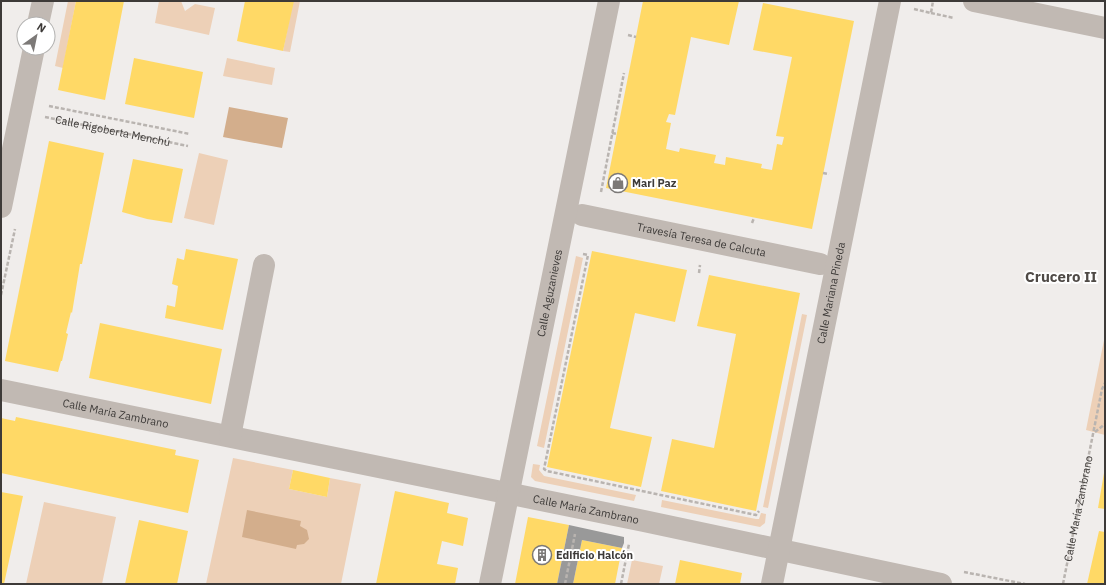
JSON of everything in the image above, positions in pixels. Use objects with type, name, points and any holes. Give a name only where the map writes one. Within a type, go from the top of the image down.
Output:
[{"type":"street","points":[[40,16],[43,1]]},
{"type":"street","name":"Calle Aguzanieves","points":[[490,584],[609,1]]},
{"type":"street","points":[[974,1],[1105,28]]},
{"type":"street","name":"Calle Mariana Pineda","points":[[772,584],[899,5]]},
{"type":"street","points":[[1,207],[32,56]]},
{"type":"street","name":"Travesía Teresa de Calcuta","points":[[582,215],[820,264]]},
{"type":"street","points":[[230,436],[264,265]]},
{"type":"street","name":"Calle María Zambrano","points":[[1,390],[942,584]]},
{"type":"path","points":[[899,5],[930,13],[933,1]]},
{"type":"path","points":[[601,192],[624,73]]},
{"type":"path","name":"Calle Rigoberta Menchú","points":[[48,106],[190,134]]},
{"type":"path","name":"Calle Rigoberta Menchú","points":[[38,116],[188,146]]},
{"type":"path","points":[[612,132],[617,134]]},
{"type":"path","points":[[823,173],[829,174]]},
{"type":"path","points":[[580,253],[588,255],[544,469],[554,473],[756,515],[759,511]]},
{"type":"path","name":"Calle María Zambrano","points":[[1063,584],[1102,389],[1105,382]]},
{"type":"path","points":[[1094,432],[1105,424]]},
{"type":"path","points":[[565,584],[576,533]]},
{"type":"path","points":[[621,584],[629,544]]},
{"type":"shaded area","points":[[68,1],[76,1],[63,68],[55,66]]},
{"type":"shaded area","points":[[159,1],[181,1],[185,11],[195,4],[215,8],[209,35],[155,23]]},
{"type":"shaded area","points":[[293,1],[300,1],[290,52],[283,51]]},
{"type":"shaded area","points":[[227,58],[275,68],[272,85],[223,76]]},
{"type":"shaded area","points":[[229,107],[288,118],[282,148],[223,137]]},
{"type":"shaded area","points":[[199,153],[228,160],[214,225],[184,218]]},
{"type":"shaded area","points":[[576,256],[583,258],[544,448],[537,446]]},
{"type":"shaded area","points":[[802,314],[807,315],[768,508],[763,507]]},
{"type":"shaded area","points":[[1105,335],[1105,435],[1086,430]]},
{"type":"shaded area","points":[[233,458],[293,470],[289,489],[327,497],[330,478],[361,484],[341,584],[206,584]]},
{"type":"shaded area","points":[[533,464],[540,465],[539,470],[544,476],[636,495],[634,501],[535,481],[531,477]]},
{"type":"shaded area","points":[[662,500],[756,519],[759,519],[761,513],[766,514],[765,523],[760,527],[661,507]]},
{"type":"shaded area","points":[[44,502],[116,517],[102,584],[26,584]]},
{"type":"shaded area","points":[[247,510],[301,521],[300,526],[307,530],[309,539],[304,544],[297,545],[296,549],[242,537]]},
{"type":"shaded area","points":[[632,560],[663,566],[659,584],[627,584]]},
{"type":"building: Homes","points":[[76,1],[124,1],[105,100],[58,90]]},
{"type":"building: Homes","points":[[245,1],[294,1],[283,51],[237,41]]},
{"type":"building: Homes","points":[[643,1],[739,1],[729,45],[691,37],[675,115],[669,114],[666,122],[671,123],[666,149],[679,152],[680,148],[716,155],[714,163],[725,165],[726,157],[762,164],[761,168],[772,170],[777,144],[782,145],[784,137],[776,136],[792,57],[753,50],[763,3],[854,21],[812,229],[606,188]]},
{"type":"building: Homes","points":[[134,58],[203,72],[194,118],[125,104]]},
{"type":"building: Homes","points":[[49,141],[104,153],[82,264],[80,264],[72,313],[71,312],[66,333],[68,334],[58,372],[5,361]]},
{"type":"building: Homes","points":[[133,159],[183,169],[172,223],[147,219],[122,212]]},
{"type":"building: Homes","points":[[186,249],[238,259],[223,330],[165,318],[167,305],[175,307],[178,286],[172,284],[177,258],[184,260]]},
{"type":"building: Homes","points":[[592,251],[687,270],[675,322],[635,313],[610,428],[652,437],[641,487],[547,467]]},
{"type":"building: Homes","points":[[709,275],[800,293],[756,511],[661,491],[672,439],[714,448],[736,334],[697,326]]},
{"type":"building: Homes","points":[[100,323],[222,349],[211,404],[89,378]]},
{"type":"building: Homes","points":[[16,417],[176,450],[175,455],[199,460],[188,513],[1,473],[1,418],[15,421]]},
{"type":"building: Homes","points":[[293,470],[330,478],[327,497],[289,489]]},
{"type":"building: Homes","points":[[1105,473],[1105,509],[1098,508]]},
{"type":"building: Homes","points":[[395,491],[449,503],[447,513],[468,518],[463,546],[442,541],[437,564],[458,568],[455,584],[376,584]]},
{"type":"building: Homes","points":[[1,492],[23,496],[4,584],[1,584]]},
{"type":"building: Homes","name":"Edificio Halcón","points":[[528,517],[569,525],[557,584],[515,584]]},
{"type":"building: Homes","points":[[139,520],[188,531],[177,584],[125,584]]},
{"type":"building: Homes","points":[[1099,531],[1105,532],[1105,584],[1087,584]]},
{"type":"building: Homes","points":[[582,540],[622,548],[615,584],[573,584]]},
{"type":"building: Homes","points":[[680,560],[742,573],[740,584],[675,584]]},
{"type":"building: Industry","name":"Edificio Halcón","points":[[569,525],[624,537],[624,543],[622,548],[582,540],[573,584],[557,584]]},
{"type":"place","name":"Mari Paz","points":[[618,183]]},
{"type":"place","name":"Edificio Halcón","points":[[542,555]]},
{"type":"district","name":"Crucero II","points":[[1061,276]]}]
